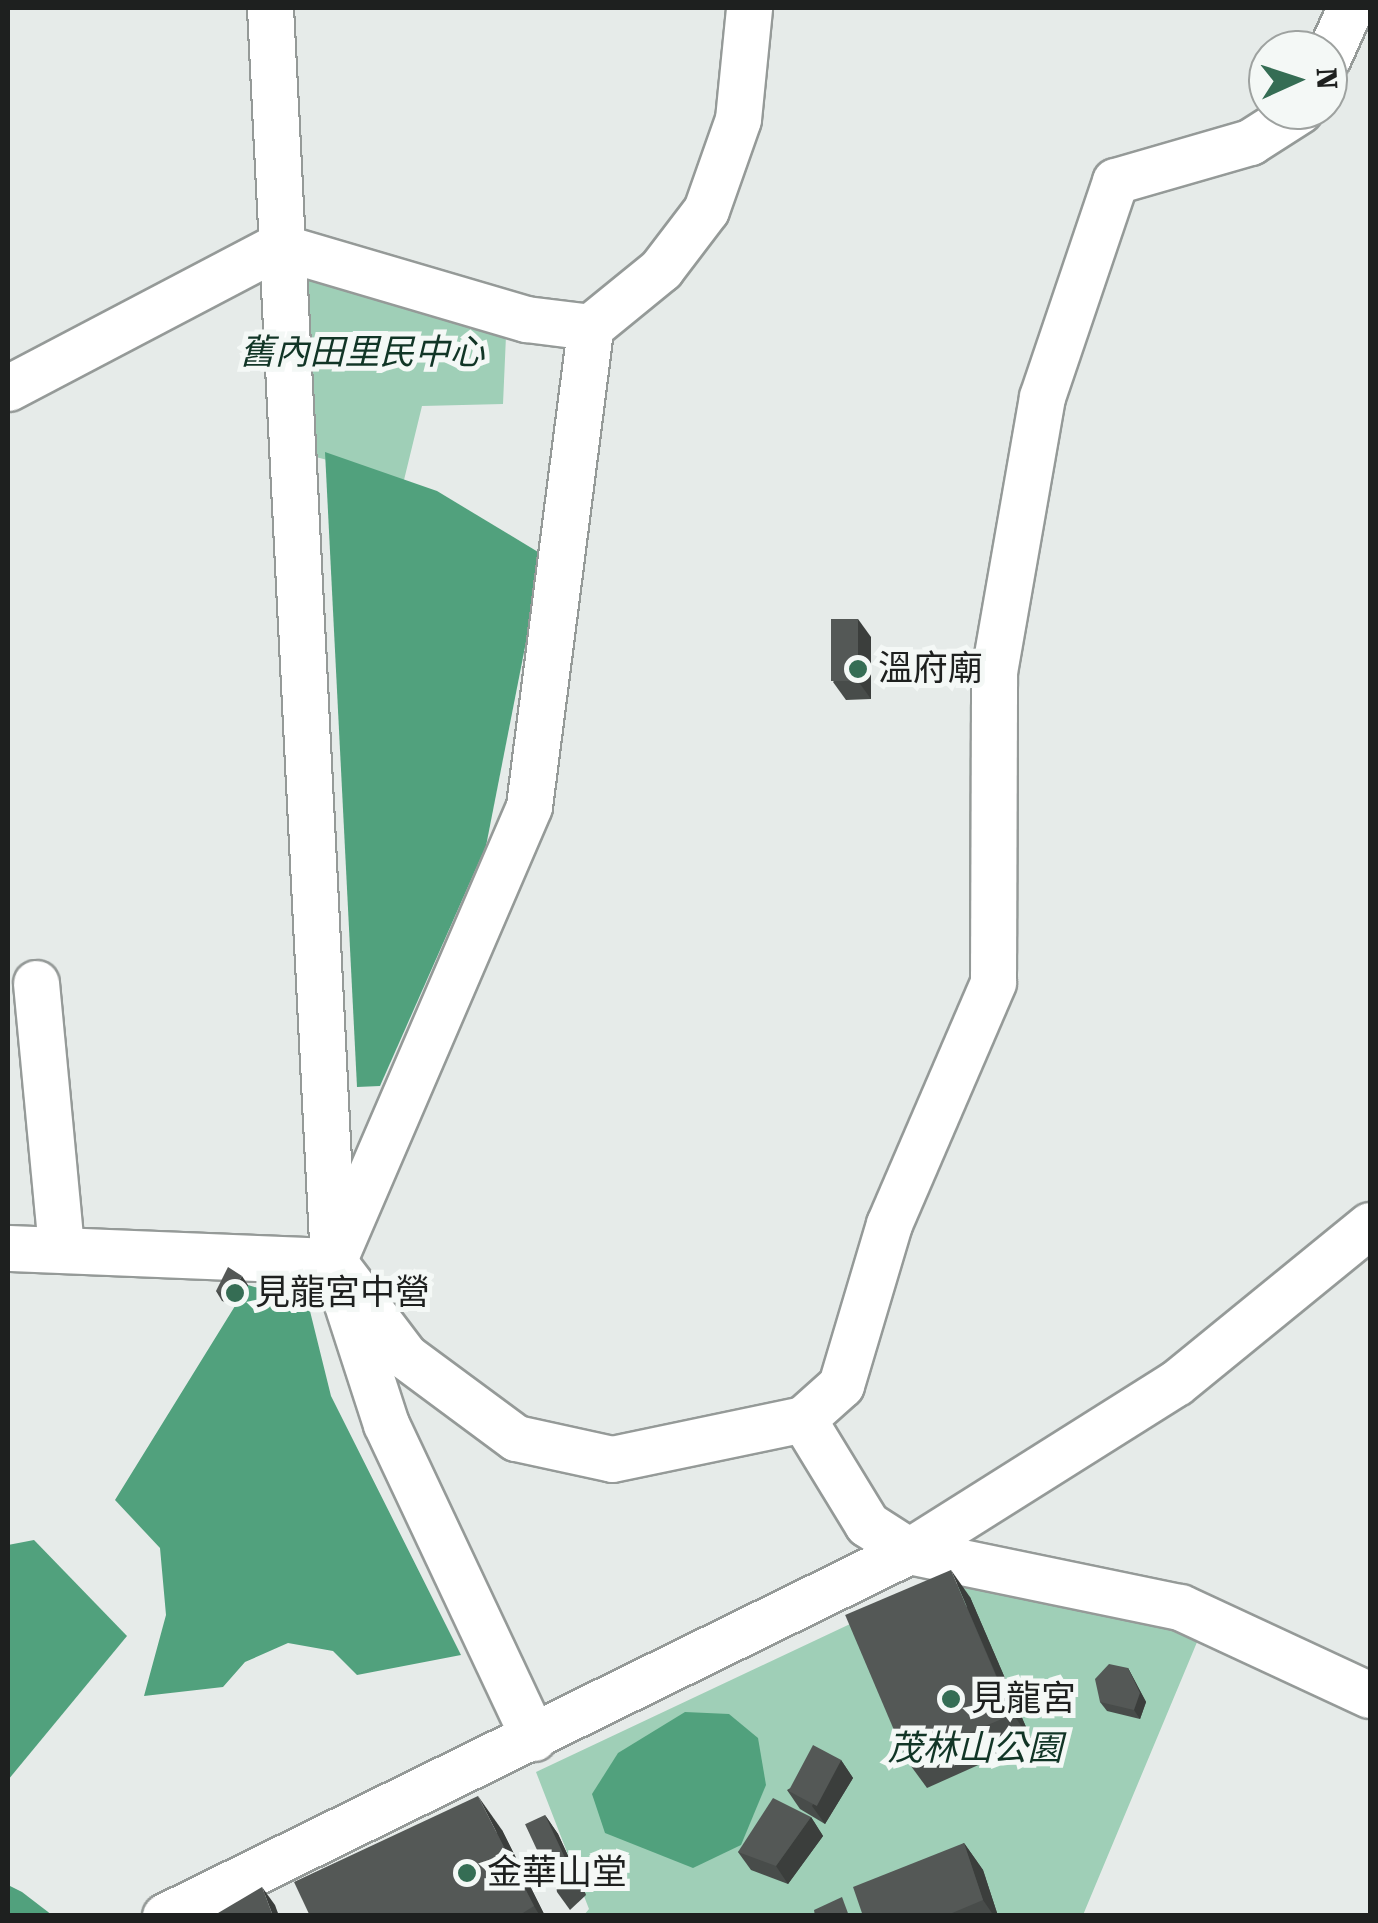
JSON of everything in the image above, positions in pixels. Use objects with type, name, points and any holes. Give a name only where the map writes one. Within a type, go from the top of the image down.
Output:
[{"type":"street","points":[[270,8],[278,246],[333,1261],[386,1424],[534,1738]]},
{"type":"street","points":[[333,1261],[529,806],[590,327],[662,270],[706,210],[738,118],[749,8]]},
{"type":"street","points":[[333,1261],[405,1356],[516,1438],[612,1459],[804,1419],[841,1385],[889,1224],[992,982],[994,672],[1042,397],[1115,180],[1250,142],[1269,130]]},
{"type":"street","points":[[8,388],[278,246],[526,318],[590,327]]},
{"type":"street","points":[[36,983],[61,1248]]},
{"type":"street","points":[[165,1916],[909,1552],[1176,1382],[1370,1224]]},
{"type":"street","points":[[8,1248],[333,1261]]},
{"type":"street","points":[[804,1419],[867,1524],[909,1552],[1180,1608],[1370,1694]]},
{"type":"green space","name":"舊內田里民中心","points":[[278,246],[507,313],[503,404],[422,406],[404,480],[289,450]]},
{"type":"green space","name":"茂林山公園","points":[[969,1568],[1200,1635],[1083,1915],[584,1915],[589,1909],[536,1772]]},
{"type":"shaded area","points":[[325,452],[437,491],[543,555],[486,846],[380,1086],[357,1087]]},
{"type":"shaded area","points":[[248,1285],[308,1303],[331,1396],[461,1655],[357,1675],[333,1651],[288,1643],[245,1662],[223,1687],[144,1696],[166,1615],[160,1548],[115,1500]]},
{"type":"shaded area","points":[[34,1540],[127,1636],[8,1780],[8,1545]]},
{"type":"shaded area","points":[[685,1712],[729,1714],[758,1738],[766,1785],[741,1845],[693,1868],[605,1833],[592,1794],[618,1753]]},
{"type":"shaded area","points":[[8,1885],[22,1892],[52,1915],[8,1915]]},
{"type":"building","points":[[831,619],[858,619],[858,681],[831,681]]},
{"type":"building","points":[[228,1267],[242,1276],[230,1296],[216,1291]]},
{"type":"building","name":"見龍宮","points":[[951,1570],[1012,1715],[906,1759],[845,1615]]},
{"type":"building","points":[[1109,1664],[1128,1668],[1140,1693],[1134,1710],[1100,1702],[1095,1679]]},
{"type":"building","points":[[813,1745],[841,1760],[817,1806],[789,1791]]},
{"type":"building","points":[[478,1796],[534,1906],[518,1916],[310,1916],[294,1882]]},
{"type":"building","points":[[773,1798],[811,1817],[776,1866],[738,1852]]},
{"type":"building","points":[[545,1815],[574,1877],[554,1886],[525,1824]]},
{"type":"building","points":[[964,1843],[983,1900],[945,1916],[863,1916],[853,1887]]},
{"type":"building","points":[[262,1887],[273,1916],[213,1916]]},
{"type":"building","points":[[842,1897],[849,1916],[815,1916],[814,1910]]},
{"type":"place","name":"溫府廟","points":[[858,669]]},
{"type":"place","name":"見龍宮中營","points":[[235,1293]]},
{"type":"place","name":"見龍宮","points":[[951,1699]]},
{"type":"place","name":"金華山堂","points":[[467,1873]]}]
